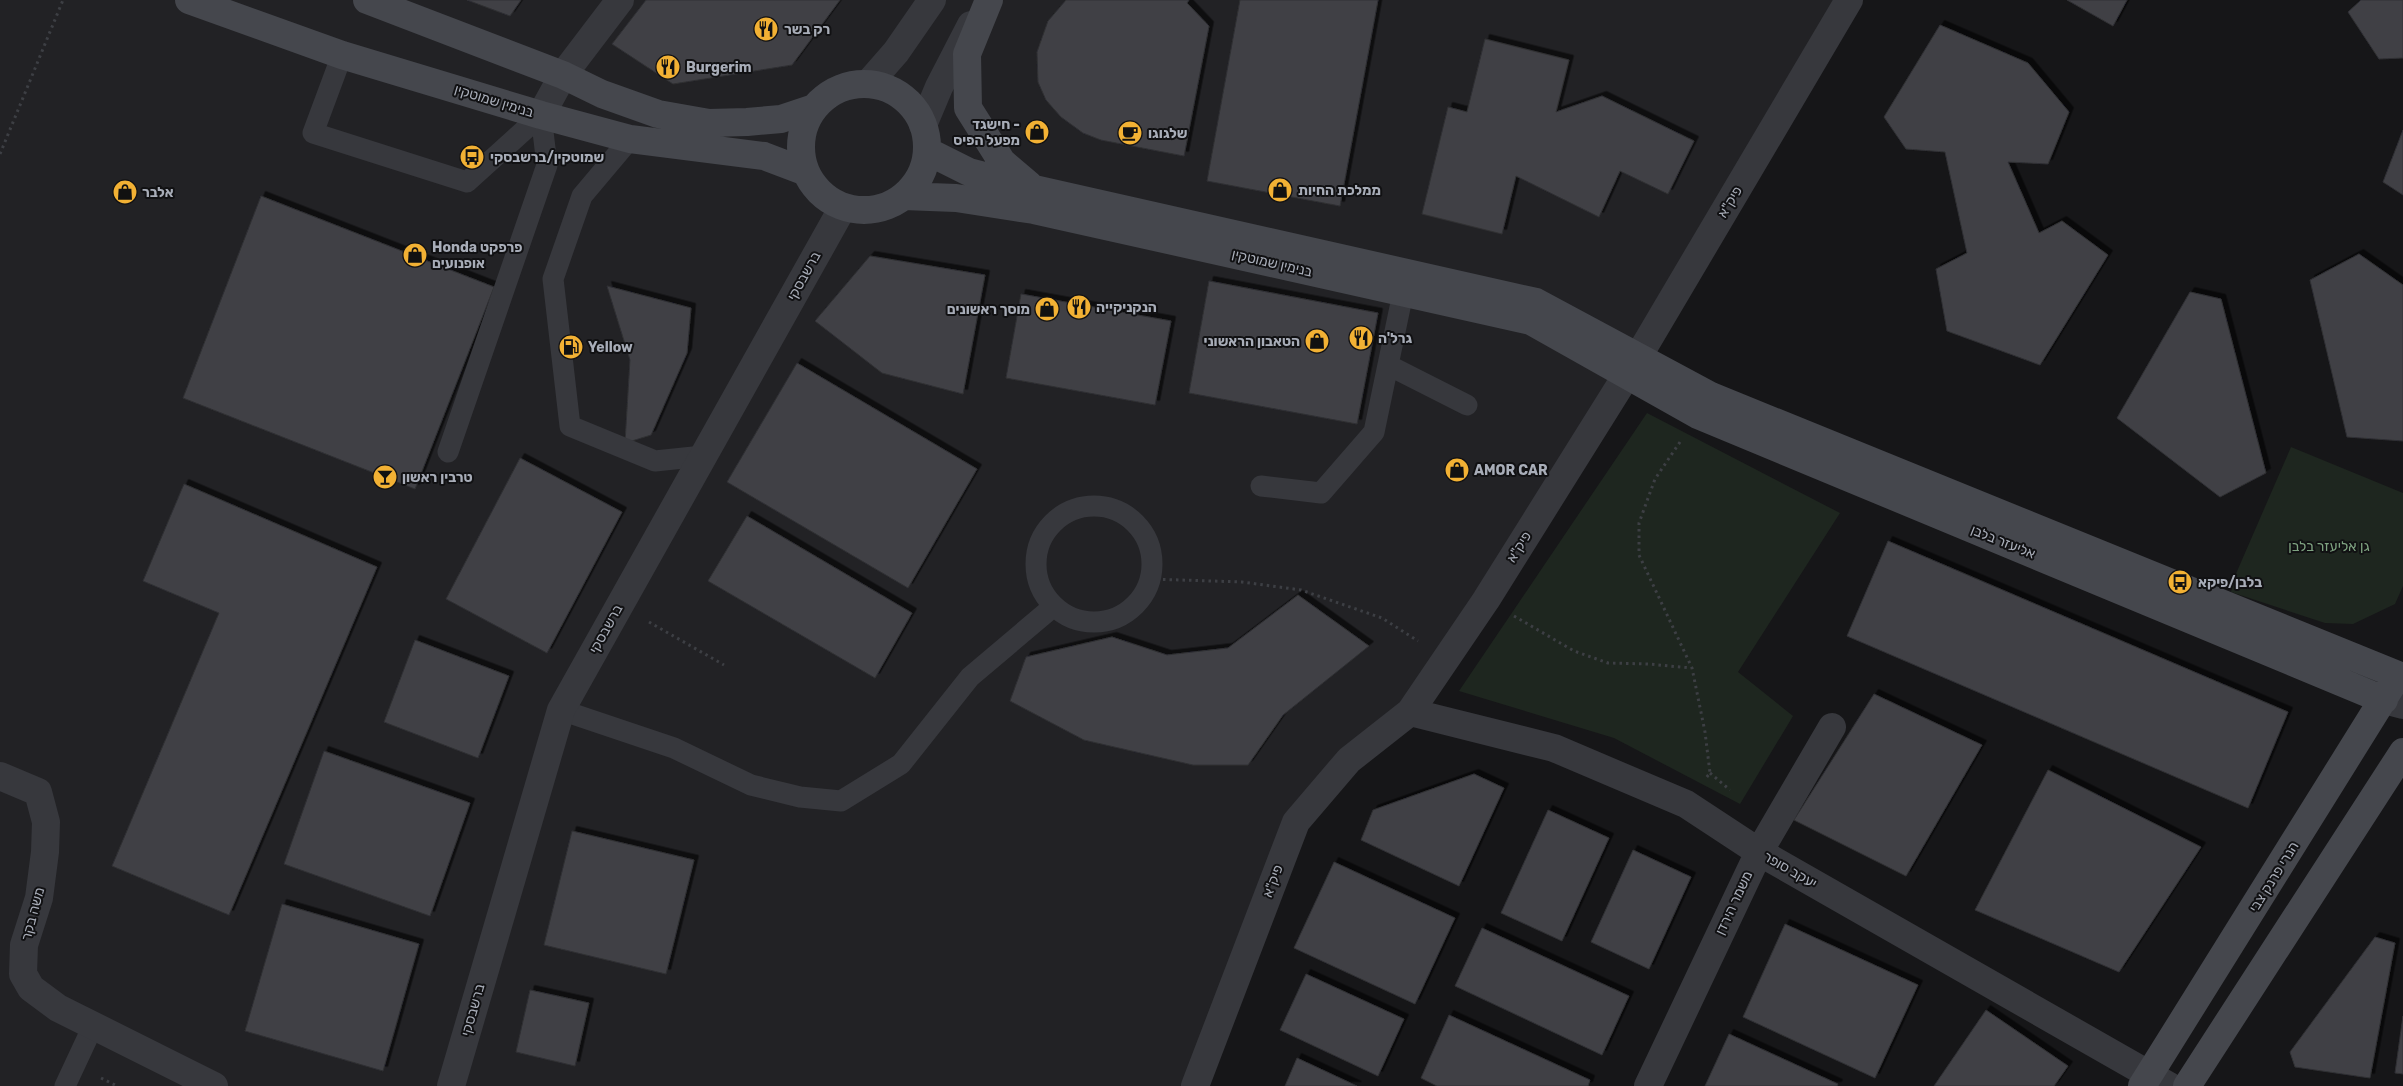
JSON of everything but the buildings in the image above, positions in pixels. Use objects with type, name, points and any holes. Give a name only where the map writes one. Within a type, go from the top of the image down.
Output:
[{"type":"street","name":"בנימין שמוטקין","points":[[189,0],[342,54],[541,115],[630,139],[764,156],[806,172]]},
{"type":"street","points":[[367,0],[563,75],[602,94],[658,114],[708,123],[781,119],[814,108]]},
{"type":"street","points":[[541,115],[563,75],[620,0]]},
{"type":"street","points":[[868,84],[896,52],[932,0]]},
{"type":"street","points":[[925,138],[916,112],[901,97],[882,87],[868,84],[853,85],[838,89],[825,97],[814,108],[806,123],[801,139],[802,156],[806,172],[812,184],[821,193],[843,207],[859,210],[875,209],[890,205],[904,196],[916,183],[924,168],[925,138],[939,86],[983,0]]},
{"type":"street","points":[[988,0],[967,54],[968,108],[1002,162],[1034,189]]},
{"type":"street","name":"פיק\"א","points":[[1195,1086],[1296,822],[1349,760],[1410,712],[1486,600],[1632,366],[1849,0]]},
{"type":"street","name":"בנימין שמוטקין","points":[[925,138],[969,172],[1034,189],[1536,302],[1632,366]]},
{"type":"street","name":"בנימין שמוטקין","points":[[904,196],[956,198],[1034,210],[1531,321],[1632,366]]},
{"type":"street","name":"ברשבסקי","points":[[451,1086],[561,710],[843,207]]},
{"type":"street","name":"אליעזר בלבן","points":[[1632,366],[1698,416],[2394,702]]},
{"type":"street","name":"אליעזר בלבן","points":[[1632,366],[2401,673]]},
{"type":"street","name":"הנרי פרנק צבי","points":[[2154,1082],[2394,702],[2401,673]]},
{"type":"street","name":"יעקב סופר","points":[[1410,712],[1554,748],[1686,804],[1759,852],[2154,1082]]},
{"type":"street","name":"משמר הירדן","points":[[1648,1086],[1759,852],[1832,727]]},
{"type":"street","points":[[2187,1086],[2403,752]]},
{"type":"street","name":"משה בקר","points":[[0,776],[38,792],[46,822],[40,898],[24,945],[23,974],[31,988],[58,1008],[214,1086]]},
{"type":"lane","points":[[342,54],[313,133],[467,182],[541,115]]},
{"type":"lane","points":[[448,452],[547,165],[541,115]]},
{"type":"lane","points":[[630,139],[582,196],[553,280],[570,426],[655,461],[703,456]]},
{"type":"lane","points":[[1261,486],[1321,493],[1374,432],[1403,293]]},
{"type":"lane","points":[[1388,365],[1467,405]]},
{"type":"lane","points":[[1084,506],[1102,506],[1119,511],[1135,523],[1147,539],[1152,559],[1150,578],[1142,597],[1128,611],[1110,620],[1090,622],[1071,617],[1054,606],[1043,592],[1037,574],[1036,556],[1042,539],[1052,524],[1067,513],[1084,506]]},
{"type":"lane","points":[[561,710],[674,748],[751,785],[800,797],[841,801],[901,764],[970,677],[1054,606]]},
{"type":"lane","points":[[65,1086],[92,1026]]},
{"type":"path","points":[[0,154],[63,0]]},
{"type":"path","points":[[1686,804],[1710,773],[1705,732],[1692,668],[1639,555],[1639,523],[1655,479],[1698,416]]},
{"type":"path","points":[[1150,578],[1242,582],[1301,590],[1382,618],[1446,659]]},
{"type":"path","points":[[1486,600],[1574,651],[1608,663],[1692,668]]},
{"type":"path","points":[[619,604],[724,665]]},
{"type":"shaded area","points":[[0,0],[1841,0],[1410,712],[1296,822],[1195,1086],[0,1086]]},
{"type":"green space","points":[[1647,413],[1840,513],[1738,672],[1793,716],[1740,804],[1614,738],[1459,691]]},
{"type":"green space","name":"גן אליעזר בלבן","points":[[2291,447],[2403,493],[2403,586],[2395,604],[2353,624],[2325,623],[2231,592],[2235,576]]},
{"type":"place","name":"רק בשר","points":[[766,29]]},
{"type":"place","name":"Burgerim","points":[[668,67]]},
{"type":"place","name":"חישגד - מפעל הפיס","points":[[1037,132]]},
{"type":"place","name":"שלגוגו","points":[[1130,133]]},
{"type":"place","name":"שמוטקין/ברשבסקי","points":[[472,157]]},
{"type":"place","name":"ממלכת החיות","points":[[1280,190]]},
{"type":"place","name":"אלבר","points":[[125,192]]},
{"type":"place","name":"Honda פרפקט אופנועים","points":[[415,255]]},
{"type":"place","name":"הנקניקייה","points":[[1079,307]]},
{"type":"place","name":"מוסך ראשונים","points":[[1047,309]]},
{"type":"place","name":"גרל'ה","points":[[1361,338]]},
{"type":"place","name":"הטאבון הראשוני","points":[[1317,341]]},
{"type":"place","name":"Yellow","points":[[571,347]]},
{"type":"place","name":"AMOR CAR","points":[[1457,470]]},
{"type":"place","name":"טרבין ראשון","points":[[385,477]]},
{"type":"place","name":"בלבן/פיקא","points":[[2180,582]]}]
